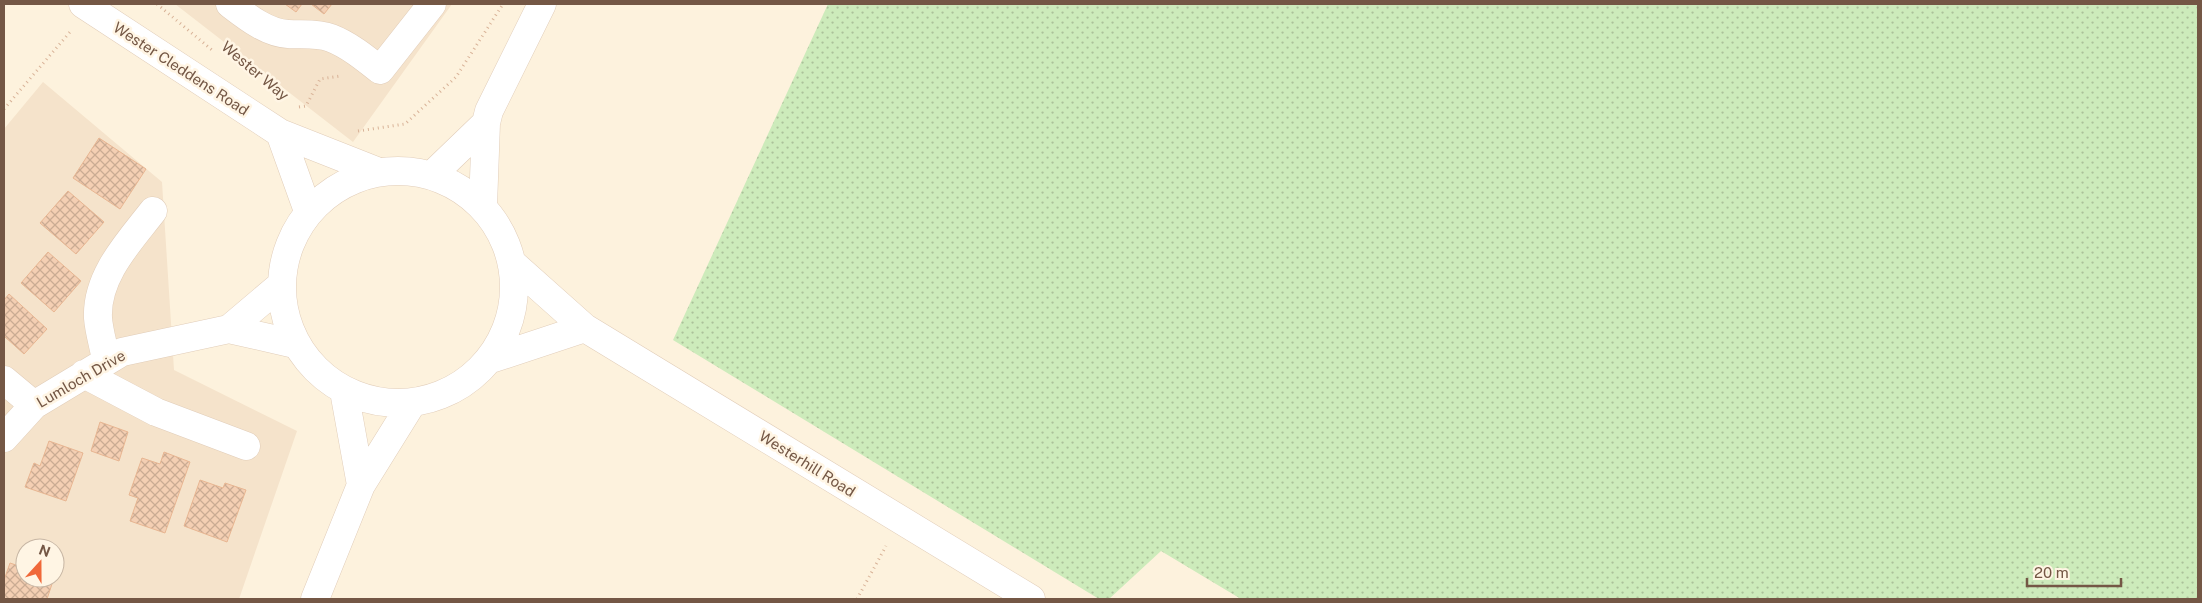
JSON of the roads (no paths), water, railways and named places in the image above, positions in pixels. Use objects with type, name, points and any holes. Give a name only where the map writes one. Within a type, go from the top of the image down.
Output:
[{"type":"street","points":[[230,4],[269,30],[285,34],[330,37],[360,54],[380,70],[419,8]]},
{"type":"street","points":[[483,206],[486,123],[542,4]]},
{"type":"street","name":"Wester Cleddens Road","points":[[86,6],[379,172]]},
{"type":"street","points":[[286,121],[308,211]]},
{"type":"street","points":[[432,175],[486,123]]},
{"type":"street","points":[[406,170],[432,175],[460,187],[483,206],[502,233],[512,263],[515,297],[507,330],[490,359],[468,380],[442,396],[412,403],[377,402],[344,391],[316,371],[295,344],[284,316],[281,285],[288,246],[308,211],[329,192],[353,179],[379,172],[406,170]]},
{"type":"street","points":[[153,211],[116,258],[104,285],[98,302],[95,367],[156,412],[246,446]]},
{"type":"street","name":"Westerhill Road","points":[[512,263],[585,328],[1031,599]]},
{"type":"street","name":"Lumloch Drive","points":[[229,329],[281,285]]},
{"type":"street","points":[[490,359],[585,328]]},
{"type":"street","name":"Lumloch Drive","points":[[4,438],[34,405],[122,352],[229,329],[295,344]]},
{"type":"street","points":[[4,380],[34,405]]},
{"type":"street","points":[[344,391],[361,484]]},
{"type":"street","points":[[315,599],[361,484],[412,403]]}]
